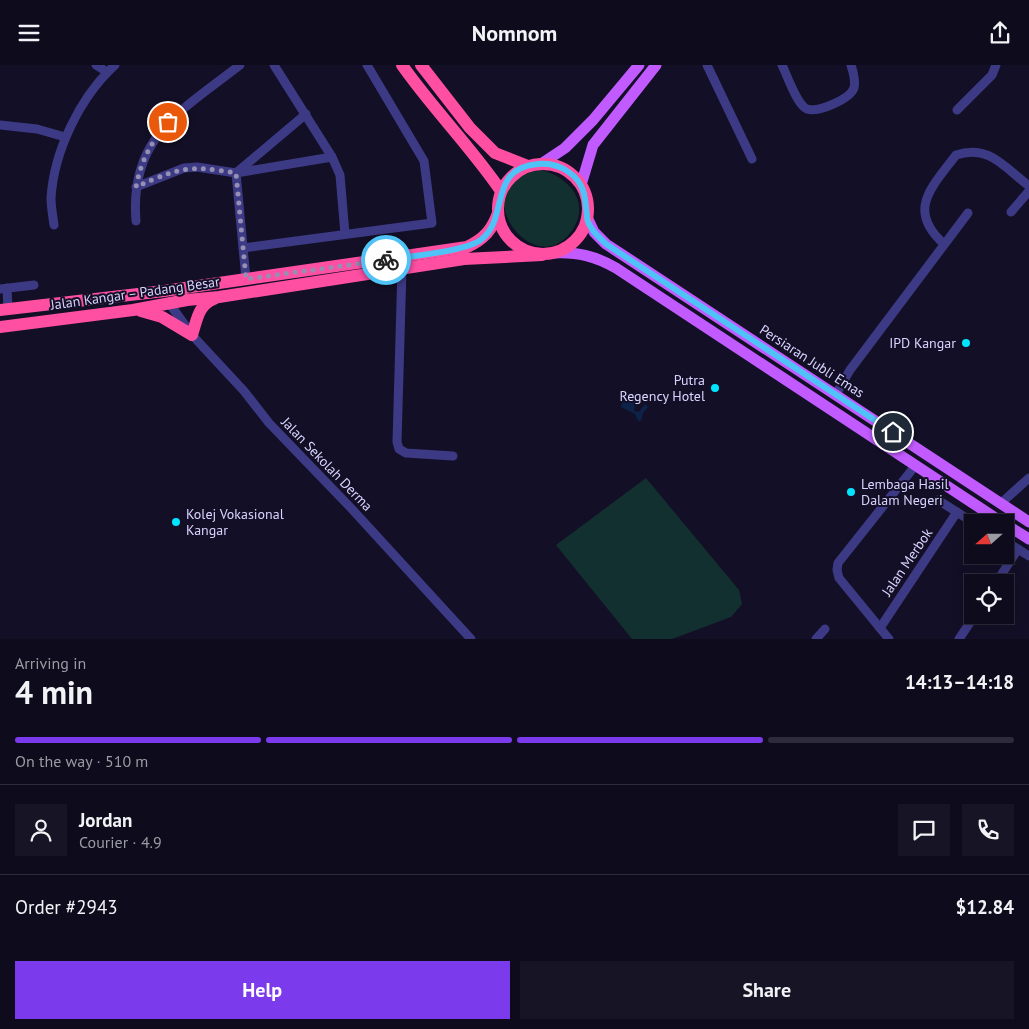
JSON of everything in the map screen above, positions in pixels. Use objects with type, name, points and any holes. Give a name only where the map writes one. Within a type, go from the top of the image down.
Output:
[{"type":"highway","points":[[402,65],[434,108],[482,163],[501,191]]},
{"type":"highway","points":[[421,65],[470,129],[495,153],[528,166]]},
{"type":"highway","points":[[541,164],[564,169],[581,185],[588,204],[585,226],[576,240],[548,254],[530,253],[510,240],[503,231],[498,213],[501,191],[512,176],[528,166],[541,164]]},
{"type":"highway","name":"Jalan Kangar – Padang Besar","points":[[4,310],[146,293],[467,247],[481,240],[493,227],[498,213]]},
{"type":"highway","name":"Jalan Kangar – Padang Besar","points":[[0,327],[133,310],[464,259],[548,254]]},
{"type":"highway","points":[[146,293],[169,303],[172,298],[189,287]]},
{"type":"highway","points":[[133,310],[147,311],[162,317],[192,335],[200,309],[207,301],[219,297]]},
{"type":"main road","points":[[541,164],[565,148],[594,120],[639,65]]},
{"type":"main road","points":[[581,185],[593,145],[656,65]]},
{"type":"main road","name":"Persiaran Jubli Emas","points":[[587,217],[594,232],[606,244],[1029,522]]},
{"type":"main road","points":[[548,254],[579,253],[603,261],[990,514]]},
{"type":"main road","points":[[784,379],[792,366]]},
{"type":"main road","points":[[1014,529],[1029,539]]},
{"type":"street","points":[[96,65],[107,72]]},
{"type":"street","points":[[54,225],[51,199],[65,137],[90,92],[115,65]]},
{"type":"street","points":[[136,221],[134,199],[140,165],[154,138],[168,122],[240,65]]},
{"type":"street","points":[[274,65],[332,157],[340,175],[345,235]]},
{"type":"street","points":[[243,248],[432,223],[424,161],[367,65]]},
{"type":"street","points":[[707,65],[752,159]]},
{"type":"street","points":[[782,65],[800,103],[807,109],[819,109],[851,93],[854,87],[851,65]]},
{"type":"street","points":[[957,110],[992,75],[996,65]]},
{"type":"street","points":[[236,173],[306,114]]},
{"type":"street","points":[[0,125],[37,129],[65,137]]},
{"type":"street","points":[[944,244],[931,232],[925,221],[926,195],[956,155],[975,151],[984,153],[1029,186]]},
{"type":"street","points":[[136,187],[184,168],[197,167],[236,173],[332,157]]},
{"type":"street","points":[[236,173],[246,279]]},
{"type":"street","points":[[1011,212],[1029,191]]},
{"type":"street","points":[[836,394],[850,370],[968,213]]},
{"type":"street","points":[[402,269],[397,442],[400,449],[406,453],[453,456]]},
{"type":"street","points":[[4,310],[3,289],[34,285]]},
{"type":"street","name":"Jalan Sekolah Derma","points":[[169,303],[192,335],[244,391],[269,423],[350,507],[471,639]]},
{"type":"street","points":[[889,639],[839,578],[836,569],[838,563],[915,466]]},
{"type":"street","points":[[1000,504],[1029,478]]},
{"type":"street","points":[[938,500],[964,517]]},
{"type":"street","name":"Jalan Merbok","points":[[880,628],[957,512]]},
{"type":"street","points":[[1014,547],[1029,556]]},
{"type":"street","points":[[1002,574],[1018,549]]},
{"type":"street","points":[[959,639],[969,624]]},
{"type":"street","points":[[816,639],[825,629]]},
{"type":"green space","points":[[541,170],[560,178],[574,191],[579,209],[578,219],[573,229],[557,244],[540,246],[524,239],[512,226],[505,209],[506,192],[517,178]]},
{"type":"green space","points":[[646,478],[739,590],[742,604],[731,617],[672,639],[632,639],[556,545]]},
{"type":"water","points":[[636,392],[641,395],[642,399],[635,404],[634,411],[639,412],[645,404],[648,407],[643,413],[641,421],[638,421],[635,414],[621,407],[622,402]]},
{"type":"way so far","points":[[168,122],[154,138],[140,165],[136,187],[164,174],[184,168],[197,167],[236,173],[246,279],[386,260]]},
{"type":"place","name":"IPD Kangar","points":[[966,343]]},
{"type":"place","name":"Putra Regency Hotel","points":[[715,388]]},
{"type":"place","name":"Lembaga Hasil Dalam Negeri","points":[[851,492]]},
{"type":"place","name":"Kolej Vokasional Kangar","points":[[176,522]]},
{"type":"route","points":[[386,260],[467,247],[481,240],[493,227],[498,213],[497,205],[501,191],[512,176],[519,170],[534,164],[557,166],[571,173],[581,185],[588,204],[587,217],[590,226],[606,244],[893,432]]}]
